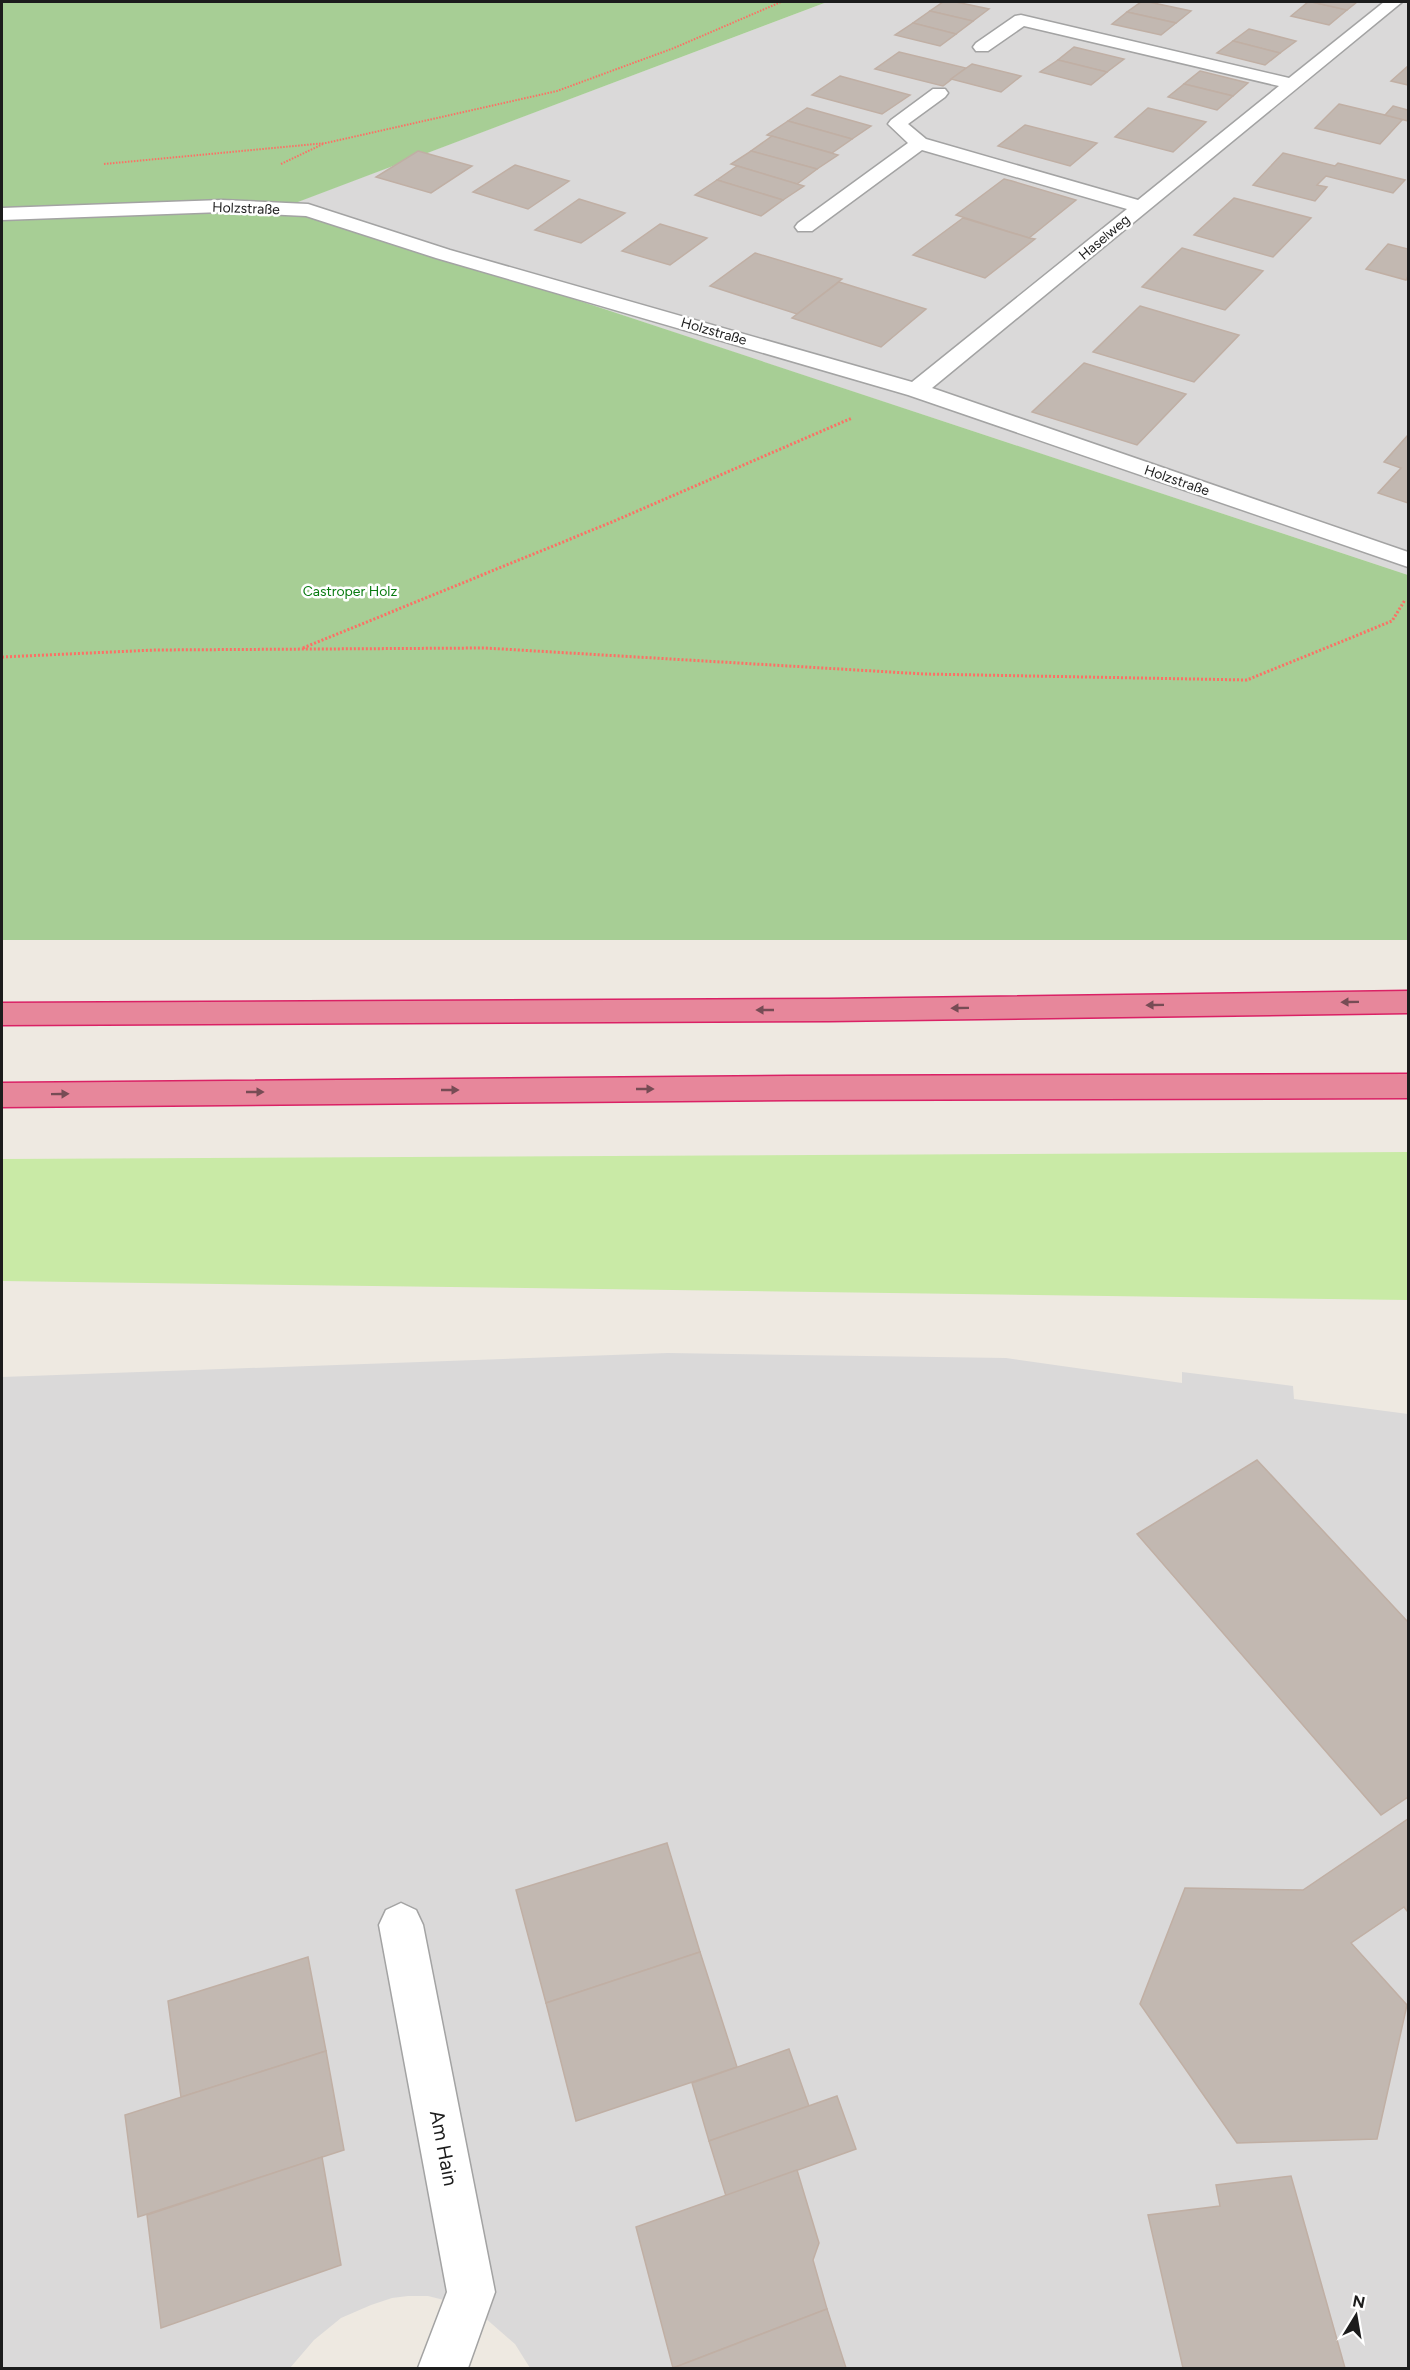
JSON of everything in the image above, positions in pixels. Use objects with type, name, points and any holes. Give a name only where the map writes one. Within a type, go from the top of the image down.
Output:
[{"type":"highway","points":[[2,1014],[817,1010],[1408,1002]]},
{"type":"highway","points":[[2,1095],[742,1088],[1408,1086]]},
{"type":"street","name":"Haselweg","points":[[916,390],[1394,2]]},
{"type":"street","points":[[982,47],[1039,8]]},
{"type":"street","points":[[1021,20],[1292,84]]},
{"type":"street","points":[[939,93],[897,124],[919,143],[1140,207]]},
{"type":"street","points":[[805,227],[919,143]]},
{"type":"street","name":"Holzstraße","points":[[2,214],[222,206],[308,210],[443,254],[916,390],[1408,560]]},
{"type":"street","name":"Am Hain","points":[[401,1925],[471,2292],[443,2368]]},
{"type":"path","points":[[102,164],[326,143],[557,91],[674,48],[781,2]]},
{"type":"path","points":[[299,649],[612,522],[916,390]]},
{"type":"path","points":[[2,657],[155,650],[485,648],[924,674],[1246,680],[1392,621],[1408,594]]},
{"type":"shaded area","points":[[827,2],[1408,2],[1408,575],[289,205]]},
{"type":"shaded area","points":[[668,1353],[1006,1358],[1182,1383],[1182,1372],[1293,1386],[1294,1399],[1408,1414],[1408,2368],[530,2368],[515,2344],[484,2317],[448,2301],[428,2296],[408,2296],[392,2298],[341,2318],[314,2340],[290,2368],[2,2368],[2,1377]]},
{"type":"green space","name":"Castroper Holz","points":[[2,2],[827,2],[290,205],[1408,575],[1408,940],[2,940]]},
{"type":"green space","points":[[1408,1152],[1408,1300],[2,1281],[2,1159]]},
{"type":"building","points":[[943,2],[956,2],[989,9],[973,21],[930,11]]},
{"type":"building","points":[[1141,2],[1191,11],[1176,23],[1127,12]]},
{"type":"building","points":[[1308,2],[1347,10],[1329,25],[1291,16]]},
{"type":"building","points":[[1312,2],[1357,2],[1347,10]]},
{"type":"building","points":[[930,11],[973,21],[956,34],[913,23]]},
{"type":"building","points":[[1127,12],[1176,23],[1161,35],[1112,24]]},
{"type":"building","points":[[913,23],[956,34],[940,46],[895,35]]},
{"type":"building","points":[[1249,29],[1296,41],[1280,53],[1233,41]]},
{"type":"building","points":[[1233,41],[1280,53],[1265,65],[1217,53]]},
{"type":"building","points":[[1074,47],[1124,59],[1107,72],[1058,60]]},
{"type":"building","points":[[899,52],[966,68],[943,86],[875,69]]},
{"type":"building","points":[[1058,60],[1107,72],[1091,85],[1040,72]]},
{"type":"building","points":[[972,64],[1021,76],[1001,92],[951,79]]},
{"type":"building","points":[[1408,66],[1408,85],[1391,81]]},
{"type":"building","points":[[1200,71],[1248,83],[1233,96],[1184,84]]},
{"type":"building","points":[[840,76],[910,95],[882,114],[812,95]]},
{"type":"building","points":[[1184,84],[1233,96],[1217,110],[1168,97]]},
{"type":"building","points":[[1339,104],[1403,119],[1380,144],[1315,128]]},
{"type":"building","points":[[1393,106],[1408,110],[1408,121],[1385,115]]},
{"type":"building","points":[[807,108],[871,126],[852,139],[788,121]]},
{"type":"building","points":[[1148,108],[1206,122],[1173,152],[1115,137]]},
{"type":"building","points":[[788,121],[852,139],[832,153],[767,135]]},
{"type":"building","points":[[1025,125],[1097,143],[1070,166],[998,146]]},
{"type":"building","points":[[772,136],[838,155],[817,169],[751,151]]},
{"type":"building","points":[[418,151],[472,166],[431,193],[376,177]]},
{"type":"building","points":[[751,151],[817,169],[797,184],[731,164]]},
{"type":"building","points":[[1283,153],[1335,166],[1338,163],[1405,180],[1393,193],[1326,176],[1317,185],[1327,187],[1315,201],[1253,185]]},
{"type":"building","points":[[515,165],[569,181],[528,209],[473,192]]},
{"type":"building","points":[[737,166],[804,186],[783,200],[717,180]]},
{"type":"building","points":[[1004,179],[1076,200],[1029,238],[956,215]]},
{"type":"building","points":[[717,180],[783,200],[761,216],[695,195]]},
{"type":"building","points":[[1234,198],[1311,218],[1273,257],[1194,235]]},
{"type":"building","points":[[579,199],[625,213],[581,243],[535,230]]},
{"type":"building","points":[[963,218],[1035,239],[985,278],[913,255]]},
{"type":"building","points":[[660,224],[707,238],[670,265],[622,251]]},
{"type":"building","points":[[1388,244],[1408,249],[1406,280],[1366,269]]},
{"type":"building","points":[[1182,248],[1263,271],[1225,310],[1142,287]]},
{"type":"building","points":[[755,253],[842,279],[797,314],[710,286]]},
{"type":"building","points":[[839,282],[926,309],[881,347],[792,318]]},
{"type":"building","points":[[1140,306],[1239,335],[1194,382],[1093,352]]},
{"type":"building","points":[[1084,363],[1186,394],[1137,445],[1032,412]]},
{"type":"building","points":[[1408,435],[1408,503],[1378,493],[1401,468],[1384,462]]},
{"type":"building","points":[[1257,1460],[1408,1622],[1408,1797],[1381,1815],[1137,1534]]},
{"type":"building","points":[[1408,1819],[1408,1912],[1404,1907],[1351,1943],[1407,2005],[1377,2139],[1237,2143],[1140,2004],[1185,1888],[1303,1890]]},
{"type":"building","points":[[667,1843],[700,1952],[546,2003],[516,1890]]},
{"type":"building","points":[[700,1952],[737,2067],[576,2121],[546,2003]]},
{"type":"building","points":[[308,1957],[326,2051],[181,2097],[168,2001]]},
{"type":"building","points":[[789,2049],[809,2106],[709,2141],[692,2083]]},
{"type":"building","points":[[326,2051],[344,2150],[138,2217],[125,2115]]},
{"type":"building","points":[[837,2096],[856,2149],[726,2196],[709,2141]]},
{"type":"building","points":[[322,2157],[341,2265],[161,2328],[147,2215]]},
{"type":"building","points":[[797,2170],[819,2243],[813,2260],[827,2309],[673,2368],[636,2227]]},
{"type":"building","points":[[1291,2176],[1345,2368],[1183,2368],[1148,2215],[1220,2206],[1216,2185]]},
{"type":"building","points":[[827,2309],[846,2368],[673,2368]]}]
